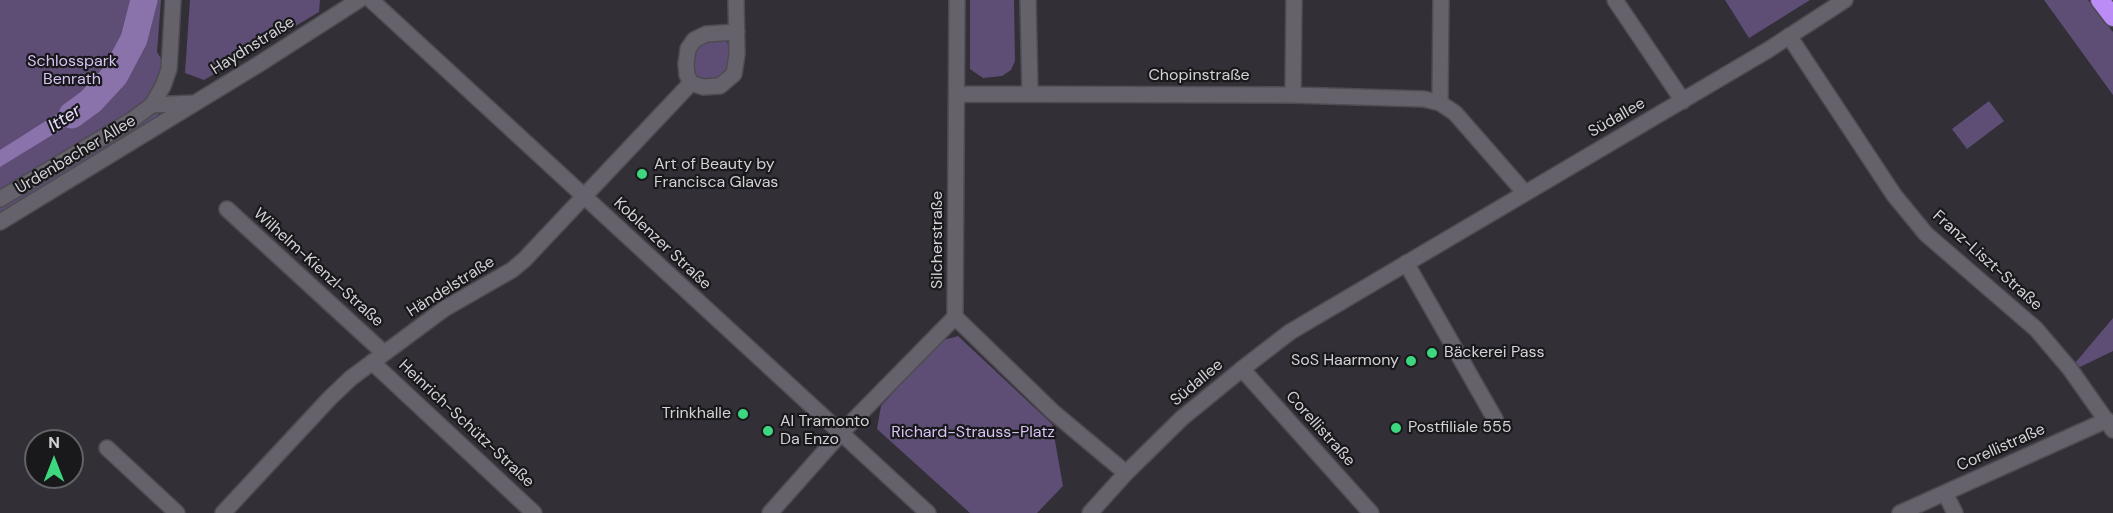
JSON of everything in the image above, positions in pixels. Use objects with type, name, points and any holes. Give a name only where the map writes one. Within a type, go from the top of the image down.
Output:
[{"type":"highway","points":[[2100,0],[2113,17]]},
{"type":"street","name":"Urdenbacher Allee","points":[[0,199],[132,120],[152,105],[163,86],[169,69],[173,0]]},
{"type":"street","name":"Haydnstraße","points":[[171,119],[359,0]]},
{"type":"street","name":"Koblenzer Straße","points":[[371,0],[928,513]]},
{"type":"street","points":[[736,0],[737,32],[735,71],[729,80],[720,86],[703,87],[691,83],[687,75],[687,54],[694,40],[706,34],[737,32]]},
{"type":"street","name":"Silcherstraße","points":[[955,317],[957,0]]},
{"type":"street","points":[[1028,0],[1030,93]]},
{"type":"street","points":[[1293,95],[1294,0]]},
{"type":"street","points":[[1440,103],[1441,0]]},
{"type":"street","points":[[1616,0],[1683,101]]},
{"type":"street","name":"Südallee","points":[[1090,513],[1125,473],[1182,418],[1290,332],[1683,101],[1845,0]]},
{"type":"street","name":"Franz-Liszt-Straße","points":[[1789,36],[1894,195],[1919,225],[1973,277],[2036,329],[2070,369],[2110,425]]},
{"type":"street","name":"Händelstraße","points":[[224,513],[330,398],[378,357],[444,309],[512,270],[524,260],[691,83]]},
{"type":"street","name":"Chopinstraße","points":[[958,94],[1293,95],[1424,99],[1440,103],[1463,121],[1525,193]]},
{"type":"street","name":"Haydnstraße","points":[[152,105],[196,103]]},
{"type":"street","name":"Urdenbacher Allee","points":[[0,222],[171,119]]},
{"type":"street","name":"Wilhelm-Kienzl-Straße","points":[[227,210],[378,357]]},
{"type":"street","points":[[1406,263],[1495,418]]},
{"type":"street","points":[[770,513],[841,433],[955,317],[1053,411],[1125,473]]},
{"type":"street","name":"Heinrich-Schütz-Straße","points":[[378,357],[534,513]]},
{"type":"street","name":"Corellistraße","points":[[1242,369],[1371,513]]},
{"type":"street","name":"Corellistraße","points":[[1900,513],[2110,425]]},
{"type":"street","points":[[107,448],[177,513]]},
{"type":"street","points":[[1945,493],[1955,513]]},
{"type":"green space","name":"Schlosspark Benrath","points":[[0,0],[161,0],[157,52],[163,62],[159,83],[147,102],[0,195]]},
{"type":"green space","points":[[190,0],[320,0],[319,12],[204,80],[185,73]]},
{"type":"green space","points":[[970,0],[1014,0],[1015,61],[1011,70],[1002,76],[983,78],[970,69]]},
{"type":"green space","points":[[1725,0],[1810,0],[1749,38]]},
{"type":"green space","points":[[2044,0],[2088,0],[2113,32],[2113,95]]},
{"type":"green space","points":[[725,40],[731,47],[728,70],[721,77],[713,80],[697,78],[692,68],[693,58],[698,48],[707,41]]},
{"type":"green space","points":[[1989,101],[2004,121],[1967,149],[1952,129]]},
{"type":"green space","points":[[155,111],[161,117],[0,217],[0,204]]},
{"type":"green space","points":[[2113,318],[2113,351],[2080,367],[2075,363]]},
{"type":"green space","name":"Richard-Strauss-Platz","points":[[958,336],[1052,424],[1063,486],[1037,513],[970,513],[877,429],[881,406],[940,341]]},
{"type":"water","points":[[136,0],[148,0],[147,25],[111,88],[105,82],[135,22]]},
{"type":"water","points":[[96,89],[106,98],[85,115],[0,167],[0,150]]},
{"type":"waterway","name":"Itter","points":[[72,115],[91,101],[115,75],[134,39],[144,0]]},
{"type":"place","name":"Art of Beauty by Francisca Glavas","points":[[642,174]]},
{"type":"place","name":"Bäckerei Pass","points":[[1432,353]]},
{"type":"place","name":"SoS Haarmony","points":[[1411,361]]},
{"type":"place","name":"Trinkhalle","points":[[743,414]]},
{"type":"place","name":"Postfiliale 555","points":[[1396,428]]},
{"type":"place","name":"Al Tramonto Da Enzo","points":[[768,431]]}]
